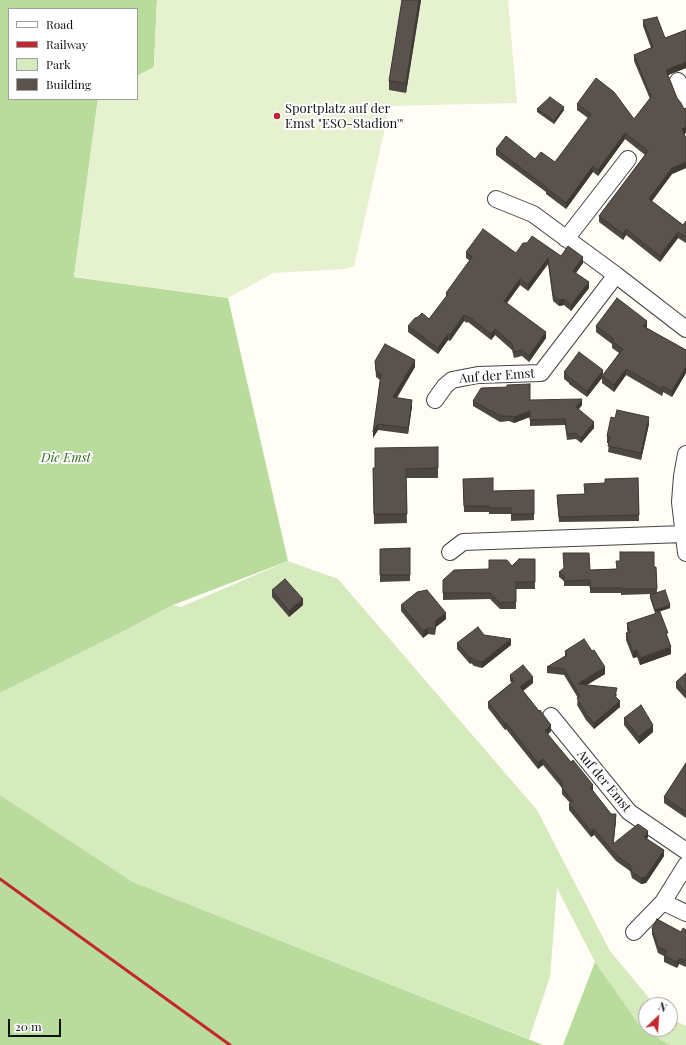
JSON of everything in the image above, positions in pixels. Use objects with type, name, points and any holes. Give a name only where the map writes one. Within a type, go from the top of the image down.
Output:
[{"type":"street","points":[[678,81],[686,101]]},
{"type":"street","points":[[566,239],[628,159]]},
{"type":"street","points":[[496,199],[533,214],[686,329]]},
{"type":"street","name":"Auf der Emst","points":[[435,400],[445,386],[452,380],[478,375],[541,373],[616,275]]},
{"type":"street","points":[[686,454],[682,476],[680,502],[686,553]]},
{"type":"street","points":[[450,552],[463,542],[683,534]]},
{"type":"street","name":"Auf der Emst","points":[[551,716],[629,812],[686,851]]},
{"type":"street","points":[[634,932],[663,902],[686,865]]},
{"type":"street","points":[[663,902],[686,913]]},
{"type":"green space","name":"Die Emst","points":[[0,0],[157,0],[154,67],[138,75],[138,8],[8,8],[8,100],[98,100],[74,277],[228,298],[288,561],[173,605],[0,693]]},
{"type":"green space","points":[[157,0],[508,0],[517,103],[390,106],[354,266],[344,269],[273,273],[228,298],[74,277],[98,100],[138,100],[138,75],[154,67]]},
{"type":"green space","points":[[288,561],[338,579],[537,810],[610,951],[648,997],[638,997],[638,1024],[628,1010],[593,1045],[617,994],[595,962],[557,888],[550,977],[529,1039],[133,882],[0,795],[0,693],[173,605],[181,607]]},
{"type":"green space","points":[[0,795],[133,882],[543,1045],[0,1045]]},
{"type":"green space","points":[[595,962],[638,1023],[638,1037],[656,1037],[670,1045],[563,1045]]},
{"type":"green space","points":[[678,1022],[686,1026],[686,1045],[670,1045],[656,1037],[678,1037]]},
{"type":"building","points":[[402,0],[419,0],[406,83],[389,81]]},
{"type":"building","points":[[657,17],[665,38],[686,30],[686,62],[666,70],[677,98],[684,109],[686,108],[686,127],[682,129],[686,138],[686,162],[672,168],[649,199],[683,225],[686,221],[686,237],[678,232],[660,256],[626,229],[623,234],[599,216],[648,151],[625,133],[598,170],[593,166],[566,203],[496,149],[506,136],[535,159],[541,152],[555,162],[591,114],[577,104],[596,78],[614,92],[634,119],[651,97],[634,55],[653,47],[643,20]]},
{"type":"building","points":[[550,97],[564,107],[554,121],[537,109]]},
{"type":"building","points":[[483,229],[516,253],[523,243],[527,243],[532,236],[561,256],[568,246],[583,257],[573,271],[589,282],[571,305],[564,299],[559,300],[553,295],[548,258],[528,285],[520,279],[504,301],[546,332],[529,356],[522,350],[514,352],[512,344],[495,329],[491,334],[468,316],[467,317],[464,315],[450,335],[448,334],[438,348],[408,326],[422,313],[429,319],[448,294],[446,293],[472,257],[466,252]]},
{"type":"building","points":[[617,298],[647,321],[643,326],[686,350],[686,367],[672,391],[663,386],[662,389],[626,369],[614,385],[602,376],[623,349],[612,341],[614,339],[596,326]]},
{"type":"building","points":[[385,344],[415,360],[393,397],[412,400],[408,428],[378,424],[373,432],[381,374],[376,371],[375,361]]},
{"type":"building","points":[[579,352],[603,370],[587,391],[564,372]]},
{"type":"building","points":[[530,384],[530,400],[582,399],[576,407],[594,422],[581,438],[576,433],[567,434],[565,419],[530,420],[530,411],[514,417],[500,416],[473,401],[481,388]]},
{"type":"building","points":[[617,410],[649,417],[641,453],[608,446],[610,437],[607,436],[611,417],[615,418]]},
{"type":"building","points":[[438,447],[438,468],[406,469],[407,514],[374,514],[373,468],[375,468],[375,448]]},
{"type":"building","points":[[493,478],[493,491],[534,490],[534,514],[511,514],[511,508],[464,506],[463,479]]},
{"type":"building","points":[[638,478],[639,515],[559,517],[557,495],[585,494],[584,484],[605,483],[605,479]]},
{"type":"building","points":[[410,548],[410,575],[380,575],[380,549]]},
{"type":"building","points":[[620,552],[654,552],[654,567],[656,567],[657,589],[590,588],[590,580],[564,581],[564,576],[559,572],[564,568],[563,553],[589,553],[590,570],[617,569],[616,561],[620,561]]},
{"type":"building","points":[[519,559],[535,559],[535,582],[516,582],[516,602],[500,603],[490,593],[443,593],[443,580],[454,570],[489,569],[489,560],[507,560],[512,566]]},
{"type":"building","points":[[285,579],[303,599],[289,611],[272,590]]},
{"type":"building","points":[[427,590],[446,613],[436,620],[435,629],[428,628],[423,631],[401,605],[417,592]]},
{"type":"building","points":[[665,590],[670,605],[655,610],[650,595]]},
{"type":"building","points":[[660,612],[668,633],[666,633],[671,647],[640,658],[637,650],[633,652],[626,633],[630,632],[627,623]]},
{"type":"building","points":[[478,627],[484,635],[511,639],[482,662],[474,660],[471,657],[470,658],[457,643]]},
{"type":"building","points":[[584,639],[592,651],[594,650],[605,667],[578,684],[617,688],[615,696],[620,701],[594,723],[586,714],[577,698],[580,696],[564,669],[547,667],[567,655],[565,651]]},
{"type":"building","points":[[523,665],[533,677],[520,687],[551,725],[545,731],[571,762],[573,760],[593,785],[590,787],[611,814],[616,814],[613,844],[638,824],[648,831],[644,837],[664,850],[646,877],[641,878],[632,872],[630,865],[616,855],[594,829],[591,831],[569,804],[573,801],[562,788],[562,782],[543,759],[538,763],[488,702],[514,681],[510,675]]},
{"type":"building","points":[[686,673],[686,693],[676,682]]},
{"type":"building","points":[[641,705],[653,725],[639,737],[624,718]]},
{"type":"building","points":[[686,763],[686,812],[664,797]]},
{"type":"building","points":[[657,919],[681,932],[683,928],[686,930],[686,961],[679,958],[677,962],[664,956],[667,951],[658,947],[652,928]]},
{"type":"railway","points":[[0,879],[230,1045]]},
{"type":"place","name":"Sportplatz auf der Emst \"ESO-Stadion'\"","points":[[277,116]]}]
